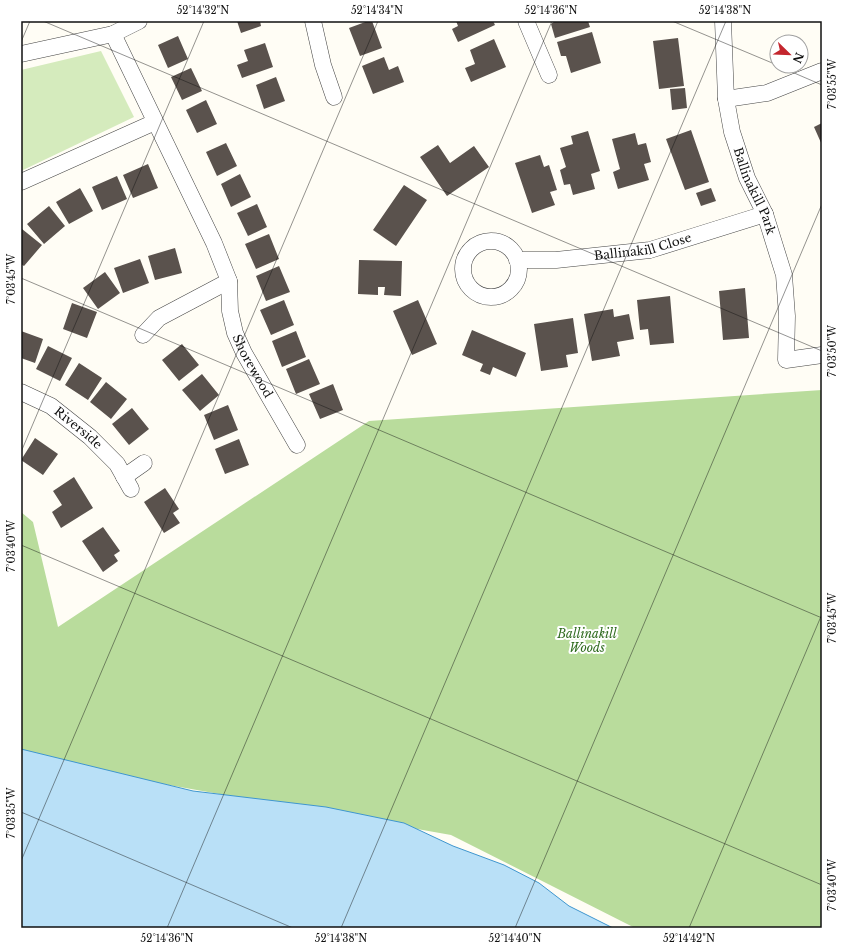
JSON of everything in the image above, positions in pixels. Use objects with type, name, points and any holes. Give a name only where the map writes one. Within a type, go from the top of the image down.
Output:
[{"type":"street","points":[[21,54],[113,34],[139,21]]},
{"type":"street","points":[[313,21],[323,65],[334,97]]},
{"type":"street","points":[[526,21],[549,76]]},
{"type":"street","name":"Ballinakill Park","points":[[723,21],[726,99],[732,132],[747,178],[765,214],[784,275],[787,316],[786,360],[822,355]]},
{"type":"street","name":"Shorewood","points":[[113,34],[214,243],[229,281],[230,311],[235,333],[244,353],[297,445]]},
{"type":"street","points":[[726,99],[767,93],[822,71]]},
{"type":"street","points":[[21,182],[155,122]]},
{"type":"street","name":"Ballinakill Close","points":[[517,260],[556,260],[650,250],[765,214]]},
{"type":"street","points":[[143,335],[159,318],[229,281]]},
{"type":"street","name":"Riverside","points":[[21,392],[51,406],[90,437],[117,464],[127,483],[144,463]]},
{"type":"green space","points":[[101,51],[134,117],[21,171],[21,70]]},
{"type":"green space","name":"Ballinakill Woods","points":[[822,390],[822,928],[635,928],[451,835],[21,758],[21,512],[33,522],[58,627],[369,421]]},
{"type":"water","points":[[21,749],[193,791],[326,807],[404,823],[453,846],[504,865],[539,883],[569,906],[613,928],[21,928]]},
{"type":"building","points":[[237,21],[260,21],[261,26],[241,33]]},
{"type":"building","points":[[372,21],[382,48],[360,56],[349,28]]},
{"type":"building","points":[[456,21],[493,21],[495,25],[458,42],[452,29],[458,26]]},
{"type":"building","points":[[555,21],[588,21],[590,27],[555,38],[551,24]]},
{"type":"building","points":[[592,32],[601,63],[571,73],[566,56],[561,56],[557,42]]},
{"type":"building","points":[[178,36],[188,59],[168,68],[158,45]]},
{"type":"building","points":[[678,38],[684,86],[659,89],[653,41]]},
{"type":"building","points":[[494,39],[506,67],[471,82],[465,68],[475,64],[470,50]]},
{"type":"building","points":[[265,43],[273,67],[242,78],[237,65],[248,61],[244,50]]},
{"type":"building","points":[[384,57],[389,70],[398,66],[404,82],[373,94],[362,66]]},
{"type":"building","points":[[191,68],[202,91],[182,100],[171,77]]},
{"type":"building","points":[[276,77],[285,101],[264,109],[256,85]]},
{"type":"building","points":[[685,88],[687,108],[672,110],[670,89]]},
{"type":"building","points":[[206,100],[217,124],[197,133],[186,110]]},
{"type":"building","points":[[822,123],[822,145],[814,127]]},
{"type":"building","points":[[691,130],[709,182],[685,190],[666,139]]},
{"type":"building","points":[[588,131],[600,171],[591,174],[595,189],[573,195],[570,184],[564,185],[560,170],[566,167],[560,148],[573,144],[571,136]]},
{"type":"building","points":[[635,133],[638,145],[646,143],[651,162],[644,164],[649,180],[618,189],[613,172],[620,169],[612,139]]},
{"type":"building","points":[[226,143],[237,166],[217,176],[206,152]]},
{"type":"building","points":[[438,145],[450,163],[474,146],[489,167],[447,196],[420,157]]},
{"type":"building","points":[[540,155],[544,167],[549,165],[557,190],[550,192],[555,205],[532,213],[515,163]]},
{"type":"building","points":[[148,164],[158,188],[133,198],[123,175]]},
{"type":"building","points":[[240,174],[251,197],[231,207],[221,184]]},
{"type":"building","points":[[117,176],[127,199],[102,210],[92,187]]},
{"type":"building","points":[[404,185],[427,200],[396,246],[373,230]]},
{"type":"building","points":[[80,188],[93,211],[69,224],[56,202]]},
{"type":"building","points":[[711,188],[716,201],[701,206],[696,193]]},
{"type":"building","points":[[257,204],[267,227],[248,236],[237,213]]},
{"type":"building","points":[[49,206],[65,226],[44,244],[27,224]]},
{"type":"building","points":[[21,229],[42,245],[24,266],[21,264]]},
{"type":"building","points":[[269,234],[279,259],[256,269],[245,244]]},
{"type":"building","points":[[175,248],[182,273],[155,280],[148,256]]},
{"type":"building","points":[[140,259],[149,283],[123,293],[114,268]]},
{"type":"building","points":[[359,260],[402,261],[401,296],[384,295],[385,287],[378,287],[378,295],[358,294]]},
{"type":"building","points":[[279,266],[290,292],[266,301],[256,276]]},
{"type":"building","points":[[105,272],[120,293],[98,309],[83,288]]},
{"type":"building","points":[[745,288],[749,338],[723,340],[719,291]]},
{"type":"building","points":[[670,296],[674,343],[650,345],[648,329],[640,330],[637,300]]},
{"type":"building","points":[[284,300],[294,325],[271,335],[260,310]]},
{"type":"building","points":[[418,300],[437,344],[412,355],[393,311]]},
{"type":"building","points":[[72,303],[97,312],[87,338],[63,329]]},
{"type":"building","points":[[613,309],[614,317],[629,314],[634,339],[617,342],[620,356],[592,361],[584,314]]},
{"type":"building","points":[[573,318],[578,353],[566,355],[568,367],[541,371],[534,324]]},
{"type":"building","points":[[472,330],[526,353],[516,377],[493,367],[490,375],[480,371],[483,364],[462,355]]},
{"type":"building","points":[[21,331],[43,339],[35,363],[21,358]]},
{"type":"building","points":[[296,331],[306,357],[282,367],[272,341]]},
{"type":"building","points":[[182,344],[199,365],[179,381],[162,360]]},
{"type":"building","points":[[48,346],[72,358],[60,381],[36,369]]},
{"type":"building","points":[[309,359],[320,384],[296,394],[286,369]]},
{"type":"building","points":[[79,363],[102,378],[88,400],[65,385]]},
{"type":"building","points":[[202,374],[219,395],[200,411],[182,390]]},
{"type":"building","points":[[106,382],[127,399],[111,419],[90,402]]},
{"type":"building","points":[[333,384],[343,410],[320,419],[309,394]]},
{"type":"building","points":[[228,405],[238,430],[214,440],[204,415]]},
{"type":"building","points":[[132,408],[149,429],[129,445],[112,424]]},
{"type":"building","points":[[35,438],[58,454],[43,475],[21,460]]},
{"type":"building","points":[[239,439],[249,465],[225,474],[215,449]]},
{"type":"building","points":[[74,477],[93,508],[61,528],[52,512],[62,505],[53,491]]},
{"type":"building","points":[[165,488],[179,509],[173,513],[180,523],[164,533],[144,502]]},
{"type":"building","points":[[103,527],[120,551],[114,555],[118,561],[103,572],[82,541]]}]
